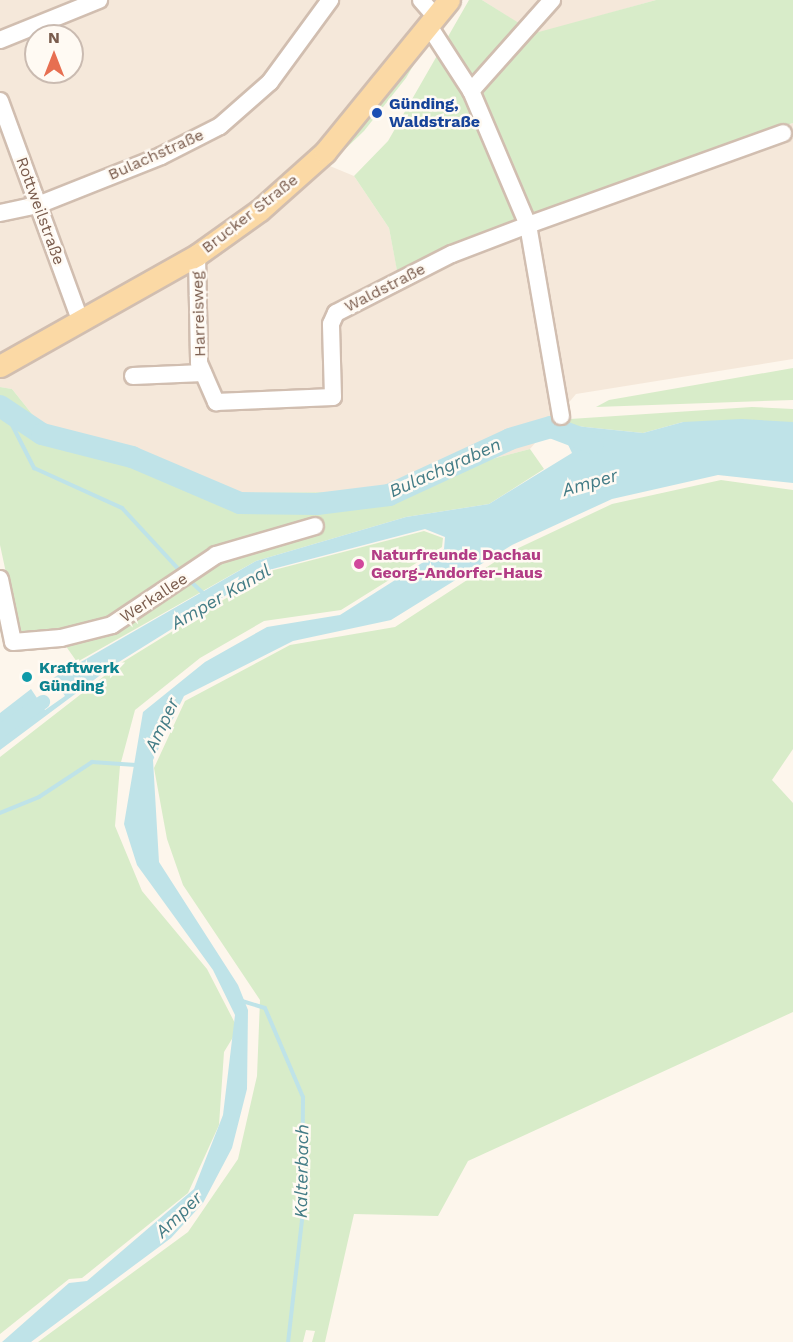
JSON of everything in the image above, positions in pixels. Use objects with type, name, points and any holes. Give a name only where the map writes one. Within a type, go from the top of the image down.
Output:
[{"type":"main road","name":"Brucker Straße","points":[[0,366],[197,255],[325,152],[449,0]]},
{"type":"street","points":[[0,40],[99,0]]},
{"type":"street","name":"Bulachstraße","points":[[0,213],[38,205],[161,156],[220,126],[270,82],[330,0]]},
{"type":"street","points":[[421,0],[471,91],[528,225],[561,416]]},
{"type":"street","points":[[471,91],[552,0]]},
{"type":"street","name":"Rottweilstraße","points":[[0,101],[81,322]]},
{"type":"street","name":"Waldstraße","points":[[211,396],[224,404],[333,397],[331,324],[336,313],[452,254],[783,133]]},
{"type":"street","name":"Harreisweg","points":[[197,255],[203,373],[211,396]]},
{"type":"street","name":"Harreisweg","points":[[133,376],[203,373]]},
{"type":"street","name":"Werkallee","points":[[0,579],[13,642],[112,625],[180,582],[216,555],[256,539],[315,526]]},
{"type":"shaded area","points":[[0,0],[438,0],[313,159],[354,176],[389,228],[398,275],[719,146],[793,123],[793,359],[576,394],[530,449],[365,492],[236,493],[131,447],[44,429],[12,389],[0,387]]},
{"type":"shaded area","points":[[482,0],[656,0],[535,34]]},
{"type":"green space","points":[[469,0],[482,0],[535,33],[656,0],[793,0],[793,123],[719,146],[621,192],[398,276],[389,228],[354,176],[388,141]]},
{"type":"green space","points":[[412,58],[417,59],[406,78],[364,131],[315,178],[298,186]]},
{"type":"green space","points":[[793,368],[793,400],[596,407],[609,400]]},
{"type":"green space","points":[[0,387],[12,389],[44,429],[131,447],[236,493],[365,492],[530,449],[544,469],[489,504],[406,517],[256,561],[77,662],[56,632],[22,637],[14,610],[0,545]]},
{"type":"green space","points":[[752,407],[793,409],[793,422],[683,422],[643,433],[566,425],[570,419]]},
{"type":"green space","points":[[721,480],[793,490],[793,749],[772,780],[793,803],[793,1012],[468,1161],[438,1216],[354,1214],[325,1342],[312,1342],[315,1331],[306,1330],[303,1342],[38,1342],[188,1232],[238,1159],[257,1076],[260,1000],[183,885],[167,839],[154,768],[185,701],[290,645],[395,627],[510,552],[612,504]]},
{"type":"green space","points":[[424,531],[443,538],[442,547],[341,610],[264,621],[200,658],[135,710],[120,766],[115,826],[142,891],[207,969],[238,1029],[224,1052],[219,1125],[188,1193],[82,1278],[69,1279],[0,1334],[0,757],[121,663],[270,571]]},
{"type":"water","name":"Amper","points":[[742,419],[793,422],[793,483],[718,475],[612,499],[512,545],[391,620],[293,641],[184,696],[153,760],[159,862],[238,985],[248,1010],[247,1089],[232,1148],[203,1203],[171,1238],[31,1342],[2,1342],[69,1283],[87,1281],[194,1189],[223,1115],[235,1015],[213,970],[137,865],[124,824],[143,712],[205,662],[267,627],[340,615],[444,549],[445,537],[425,529],[265,571],[114,665],[0,750],[0,713],[31,689],[45,710],[65,696],[53,678],[256,561],[406,517],[489,504],[572,453],[563,434],[566,425],[643,433],[683,422]]},
{"type":"waterway","name":"Bulachgraben","points":[[0,406],[42,434],[132,457],[240,503],[317,504],[389,495],[510,439],[551,427],[593,443]]},
{"type":"waterway","name":"Bulachgraben","points":[[6,413],[34,468],[122,508],[182,573]]},
{"type":"waterway","name":"Bulachgraben","points":[[188,579],[204,594]]},
{"type":"waterway","name":"Amper Kanal","points":[[0,731],[43,702]]},
{"type":"waterway","points":[[0,813],[39,797],[92,762],[136,765]]},
{"type":"waterway","name":"Kalterbach","points":[[242,1001],[265,1008],[303,1097],[302,1220],[288,1342]]},
{"type":"place","name":"Günding, Waldstraße","points":[[377,113]]},
{"type":"place","name":"Naturfreunde Dachau Georg-Andorfer-Haus","points":[[359,564]]},
{"type":"place","name":"Kraftwerk Günding","points":[[27,677]]}]
